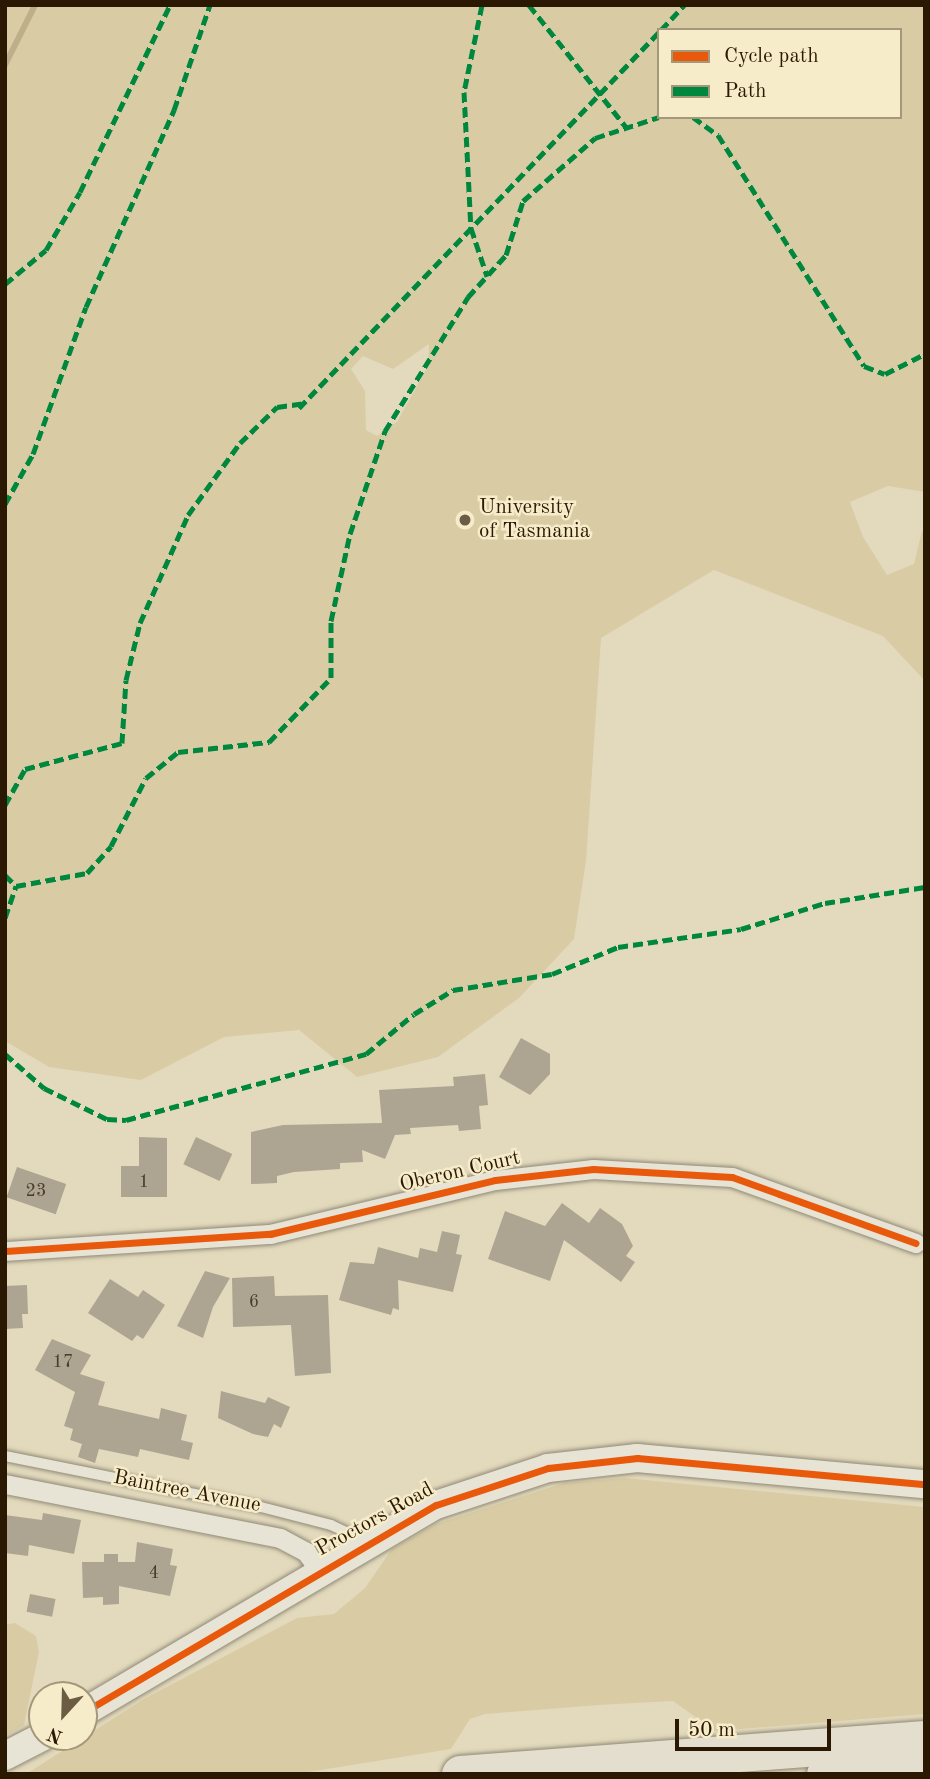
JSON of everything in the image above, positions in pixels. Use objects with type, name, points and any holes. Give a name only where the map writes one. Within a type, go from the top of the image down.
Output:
[{"type":"highway","points":[[460,1774],[925,1739]]},
{"type":"highway","points":[[825,1774],[925,1767]]},
{"type":"street","name":"Oberon Court","points":[[5,1251],[270,1234],[495,1180],[593,1169],[732,1177],[915,1243]]},
{"type":"street","name":"Proctors Road","points":[[98,1704],[360,1548],[465,1493],[579,1461],[637,1458],[925,1484]]},
{"type":"street","name":"Baintree Avenue","points":[[5,1484],[280,1538],[306,1552],[320,1571]]},
{"type":"street","points":[[5,1756],[28,1744]]},
{"type":"lane","name":"Baintree Avenue","points":[[5,1456],[261,1507],[331,1525],[346,1532],[360,1548]]},
{"type":"shaded area","name":"University of Tasmania","points":[[5,5],[925,5],[925,492],[888,486],[850,502],[863,537],[887,575],[914,564],[922,531],[925,533],[925,681],[883,636],[714,570],[601,638],[586,861],[574,939],[519,998],[438,1057],[357,1077],[299,1030],[224,1037],[141,1080],[49,1067],[5,1041]],"holes":[[[429,344],[428,366],[397,422],[377,436],[366,430],[365,391],[351,369],[363,356],[393,369]]]},
{"type":"shaded area","points":[[625,1478],[925,1507],[925,1714],[715,1731],[673,1701],[598,1705],[485,1714],[470,1719],[451,1749],[296,1774],[26,1774],[62,1751],[98,1751],[98,1728],[144,1699],[297,1618],[334,1614],[365,1588],[392,1549],[436,1524],[564,1483]]},
{"type":"shaded area","points":[[15,1623],[36,1636],[39,1652],[33,1681],[28,1681],[28,1706],[24,1725],[5,1736],[5,1625]]},
{"type":"building","points":[[521,1038],[550,1054],[550,1074],[530,1095],[499,1077]]},
{"type":"building","points":[[485,1074],[488,1105],[479,1106],[481,1129],[459,1131],[458,1125],[410,1128],[411,1134],[395,1135],[385,1159],[362,1150],[363,1162],[340,1163],[340,1169],[277,1176],[277,1183],[251,1184],[251,1132],[283,1125],[382,1123],[379,1090],[454,1086],[453,1077]]},
{"type":"building","points":[[139,1137],[167,1138],[167,1197],[121,1197],[121,1166],[139,1166]]},
{"type":"building","points":[[196,1137],[232,1154],[220,1181],[183,1164]]},
{"type":"building","points":[[17,1167],[66,1184],[56,1214],[7,1197]]},
{"type":"building","points":[[562,1203],[589,1223],[600,1208],[622,1224],[633,1246],[626,1256],[635,1262],[621,1282],[564,1240],[550,1281],[488,1259],[505,1211],[545,1226]]},
{"type":"building","points":[[442,1231],[460,1235],[456,1254],[462,1255],[453,1292],[398,1280],[399,1310],[393,1308],[391,1315],[339,1300],[350,1262],[374,1264],[378,1247],[418,1258],[420,1248],[437,1252]]},
{"type":"building","points":[[205,1271],[230,1278],[213,1307],[203,1338],[177,1326]]},
{"type":"building","points":[[274,1276],[275,1296],[328,1295],[331,1373],[295,1376],[291,1325],[233,1327],[232,1278]]},
{"type":"building","points":[[110,1279],[138,1297],[143,1290],[165,1305],[143,1339],[137,1335],[132,1341],[88,1313]]},
{"type":"building","points":[[27,1285],[28,1314],[22,1314],[23,1328],[5,1329],[5,1286]]},
{"type":"building","points":[[52,1339],[91,1355],[80,1374],[105,1382],[98,1405],[159,1419],[161,1408],[187,1415],[181,1440],[193,1443],[189,1460],[140,1449],[138,1457],[99,1449],[95,1463],[78,1457],[82,1444],[70,1440],[73,1429],[64,1426],[75,1392],[35,1370]]},
{"type":"building","points":[[221,1391],[265,1403],[268,1397],[290,1407],[281,1428],[274,1424],[268,1437],[253,1434],[218,1418]]},
{"type":"building","points":[[43,1513],[81,1520],[74,1554],[29,1545],[28,1556],[5,1553],[5,1515],[42,1520]]},
{"type":"building","points":[[137,1542],[173,1549],[170,1565],[177,1566],[170,1596],[119,1586],[119,1604],[103,1605],[103,1597],[83,1598],[82,1562],[104,1562],[104,1554],[118,1554],[118,1562],[135,1562]]},
{"type":"building","points":[[30,1594],[56,1599],[52,1617],[27,1612]]},
{"type":"waterway","points":[[5,65],[35,5]]},
{"type":"marked path","points":[[5,284],[46,250],[80,192],[170,5]]},
{"type":"marked path","points":[[5,504],[33,454],[86,307],[174,110],[210,5]]},
{"type":"marked path","points":[[482,5],[464,92],[471,228],[487,276]]},
{"type":"marked path","points":[[529,5],[626,127]]},
{"type":"marked path","points":[[663,28],[684,5]]},
{"type":"marked path","points":[[299,408],[657,34]]},
{"type":"marked path","points":[[5,918],[16,886],[87,873],[111,846],[146,778],[178,752],[269,742],[331,678],[331,621],[350,534],[385,431],[468,297],[506,255],[523,201],[595,138],[657,118]]},
{"type":"marked path","points":[[696,119],[718,135],[864,366],[885,374],[925,354]]},
{"type":"marked path","points":[[5,805],[25,769],[122,743],[126,680],[140,623],[188,515],[240,443],[277,407],[304,403]]},
{"type":"marked path","points":[[5,875],[16,886]]},
{"type":"marked path","points":[[5,1054],[44,1088],[107,1119],[126,1120],[366,1054],[414,1014],[453,990],[552,974],[618,947],[741,929],[825,903],[925,887]]},
{"type":"cycle path","points":[[5,1251],[270,1234],[495,1180],[593,1169],[732,1177],[915,1243]]},
{"type":"cycle path","points":[[98,1704],[436,1505],[548,1468],[637,1458],[925,1484]]},
{"type":"place","name":"University of Tasmania","points":[[465,520]]}]
